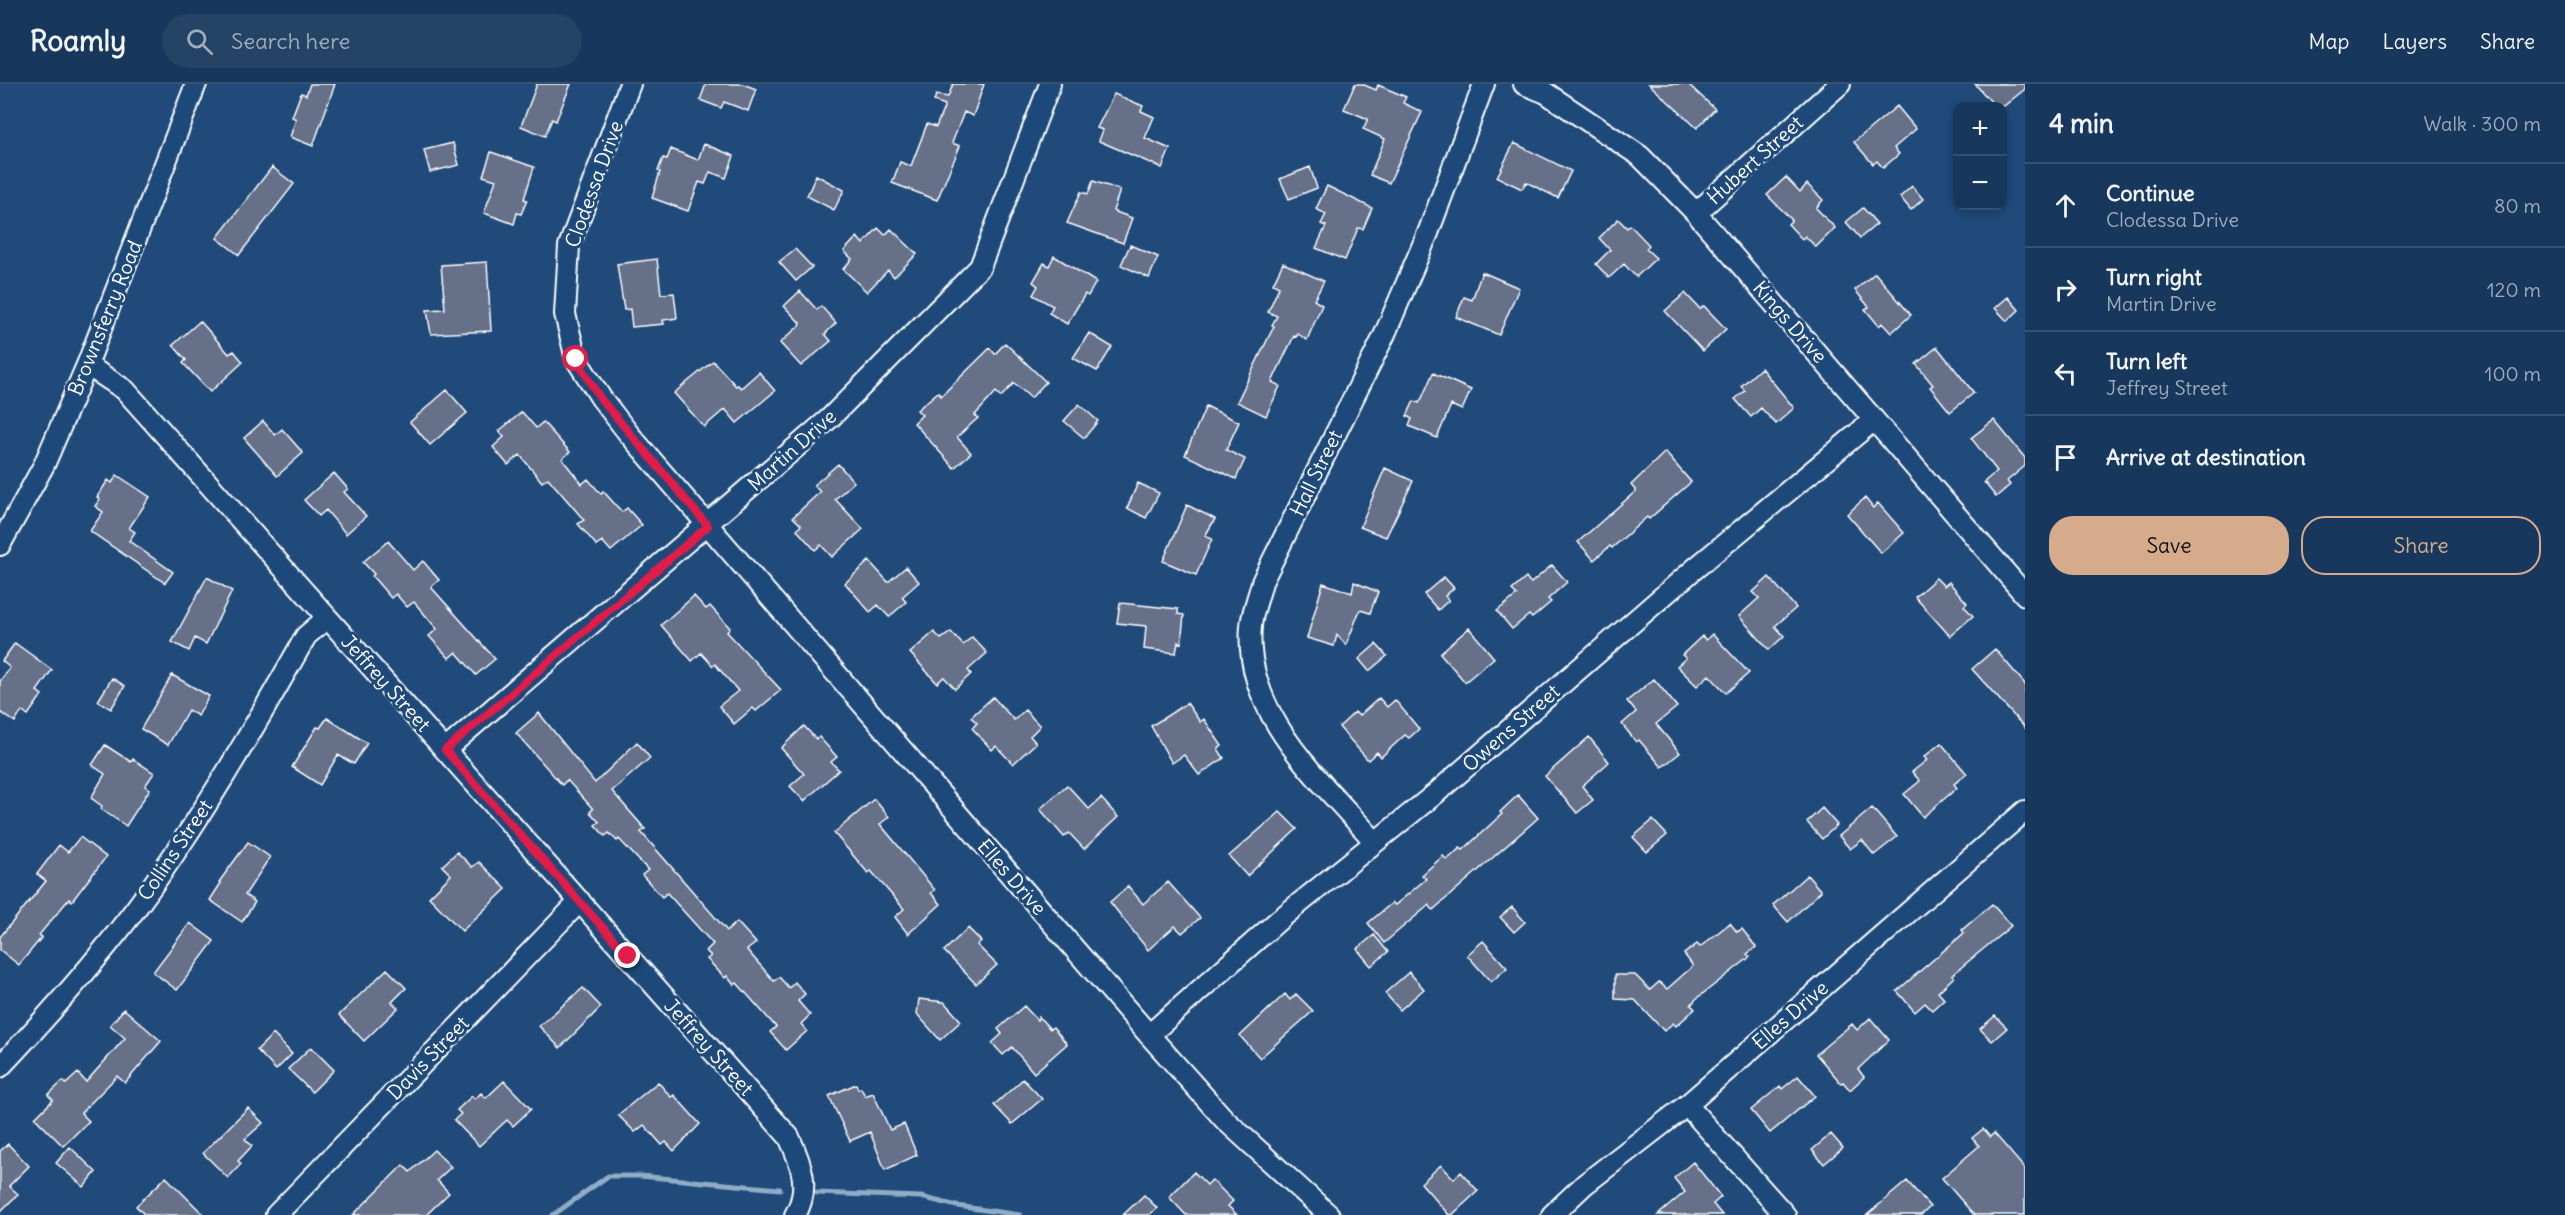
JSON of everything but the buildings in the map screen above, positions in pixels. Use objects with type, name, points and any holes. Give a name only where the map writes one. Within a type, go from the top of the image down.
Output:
[{"type":"street","name":"Brownsferry Road","points":[[0,545],[44,465],[87,365],[196,84]]},
{"type":"street","name":"Clodessa Drive","points":[[630,84],[569,246],[565,314],[576,359],[600,398],[708,526]]},
{"type":"street","name":"Martin Drive","points":[[445,750],[708,526],[830,418],[980,267],[1050,84]]},
{"type":"street","name":"Hall Street","points":[[1375,842],[1295,751],[1269,714],[1253,671],[1251,626],[1262,582],[1384,336],[1428,233],[1484,84]]},
{"type":"street","name":"Kings Drive","points":[[1524,84],[1546,93],[1640,156],[1696,213],[2025,595]]},
{"type":"street","name":"Hubert Street","points":[[1696,213],[1840,84]]},
{"type":"street","name":"Jeffrey Street","points":[[87,365],[125,390],[789,1137],[800,1160],[805,1185],[800,1208],[795,1215]]},
{"type":"street","name":"Owens Street","points":[[1149,1035],[1280,919],[1435,794],[1692,571],[1874,420]]},
{"type":"street","name":"Elles Drive","points":[[708,526],[1149,1035],[1226,1120],[1329,1215]]},
{"type":"street","name":"Collins Street","points":[[0,1067],[36,1028],[136,907],[211,797],[306,636],[327,618]]},
{"type":"street","name":"Elles Drive","points":[[1552,1215],[1585,1184],[1687,1105],[2025,811]]},
{"type":"street","name":"Davis Street","points":[[276,1215],[580,902]]},
{"type":"street","points":[[1687,1105],[1785,1215]]},
{"type":"waterway","points":[[553,1215],[608,1176],[640,1176],[780,1189]]},
{"type":"waterway","points":[[817,1193],[921,1197],[957,1206],[1020,1215]]},
{"type":"route","points":[[576,359],[600,398],[708,526],[445,750],[628,956]]}]
